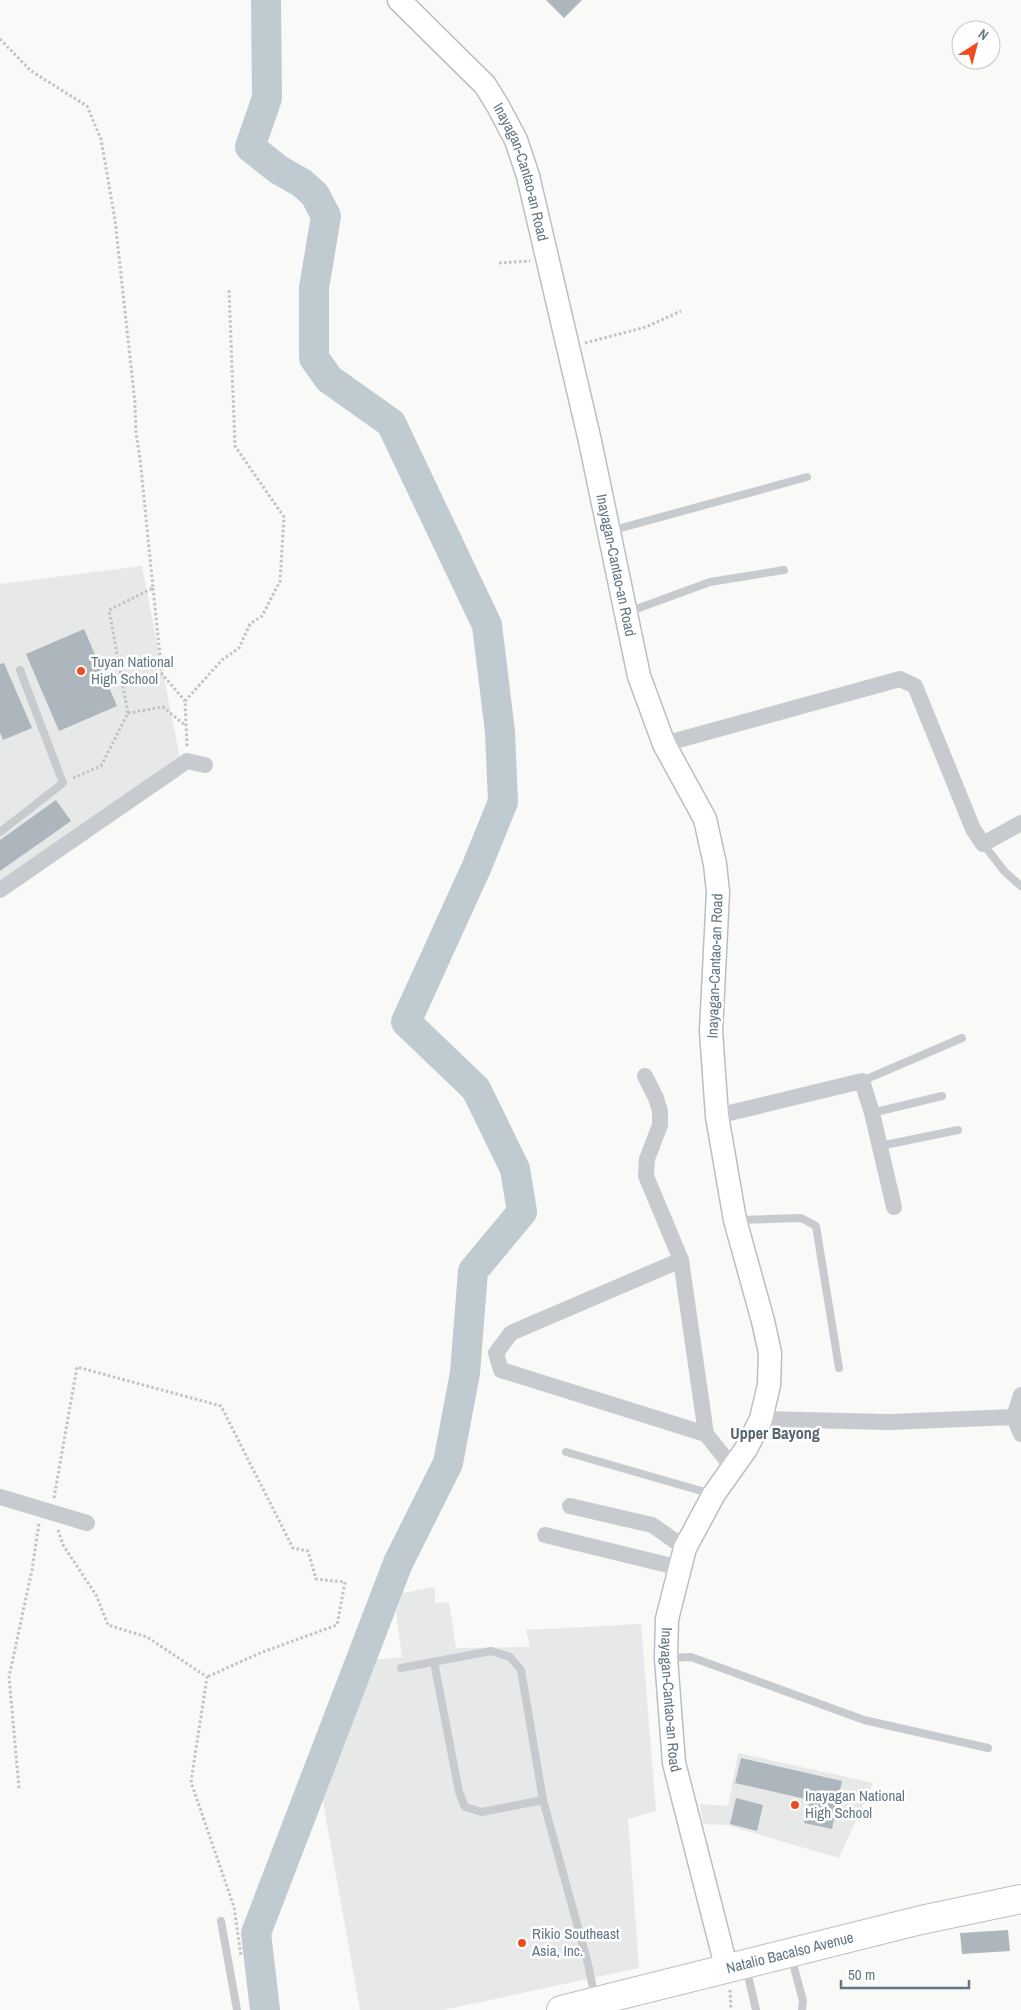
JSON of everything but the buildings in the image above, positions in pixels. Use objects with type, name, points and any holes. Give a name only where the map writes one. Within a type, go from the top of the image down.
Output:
[{"type":"highway","name":"Natalio Bacalso Avenue","points":[[561,2010],[736,1968],[921,1920],[1021,1899]]},
{"type":"street","name":"Inayagan-Cantao-an Road","points":[[399,0],[485,85],[516,140],[528,176],[548,260],[639,676],[664,744],[706,819],[715,864],[718,892],[711,1031],[716,1116],[735,1220],[770,1353],[769,1385],[761,1419],[733,1468],[714,1494],[682,1558],[667,1619],[666,1658],[674,1764],[736,1968]]},
{"type":"street","points":[[664,744],[900,679],[915,686],[973,829],[983,844],[1021,822]]},
{"type":"street","points":[[0,890],[187,761],[204,765]]},
{"type":"street","points":[[645,1076],[660,1111],[660,1125],[647,1159],[646,1176],[681,1260],[706,1434],[733,1468]]},
{"type":"street","points":[[716,1116],[862,1081],[872,1113],[894,1208]]},
{"type":"street","points":[[681,1260],[511,1333],[496,1353],[502,1370],[706,1434]]},
{"type":"street","points":[[1021,1395],[1014,1417],[1021,1434]]},
{"type":"street","points":[[761,1419],[889,1422],[1014,1417]]},
{"type":"street","points":[[0,1497],[88,1523]]},
{"type":"street","points":[[570,1506],[652,1525],[682,1558]]},
{"type":"street","points":[[545,1535],[682,1558]]},
{"type":"lane","points":[[608,532],[807,477]]},
{"type":"lane","points":[[625,613],[710,582],[784,570]]},
{"type":"lane","points":[[0,832],[64,782],[20,670]]},
{"type":"lane","points":[[983,844],[1006,872],[1021,886]]},
{"type":"lane","points":[[862,1081],[962,1038]]},
{"type":"lane","points":[[872,1113],[942,1096]]},
{"type":"lane","points":[[880,1146],[958,1130]]},
{"type":"lane","points":[[735,1220],[801,1218],[816,1226],[839,1368]]},
{"type":"lane","points":[[566,1452],[714,1494]]},
{"type":"lane","points":[[401,1668],[491,1651],[510,1657],[521,1670],[543,1800],[588,1964],[595,2002]]},
{"type":"lane","points":[[666,1658],[691,1657],[864,1720],[988,1748]]},
{"type":"lane","points":[[434,1662],[459,1792],[466,1807],[482,1812],[543,1800]]},
{"type":"lane","points":[[221,1921],[237,2010]]},
{"type":"lane","points":[[790,1954],[803,2001],[802,2010]]},
{"type":"lane","points":[[736,1968],[756,2010]]},
{"type":"path","points":[[0,38],[31,70],[87,106],[101,140],[115,220],[162,674],[185,702],[187,761]]},
{"type":"path","points":[[499,263],[548,260]]},
{"type":"path","points":[[185,702],[222,660],[239,648],[250,624],[262,616],[280,581],[284,517],[235,446],[229,290]]},
{"type":"path","points":[[568,348],[646,327],[681,311]]},
{"type":"path","points":[[64,782],[101,766],[128,714],[109,610],[153,588]]},
{"type":"path","points":[[128,714],[163,707],[186,726]]},
{"type":"path","points":[[19,1788],[9,1677],[77,1367],[221,1406],[294,1548],[308,1551],[316,1579],[345,1582],[337,1625],[260,1653],[206,1677]]},
{"type":"path","points":[[46,1511],[63,1545],[96,1595],[108,1625],[146,1637],[206,1677]]},
{"type":"path","points":[[206,1677],[191,1782],[234,1907],[242,1960]]},
{"type":"shaded area","name":"Tuyan National High School","points":[[142,566],[180,758],[0,880],[0,584]]},
{"type":"shaded area","points":[[435,1587],[435,1603],[449,1602],[456,1648],[530,1647],[526,1630],[641,1624],[656,1811],[628,1819],[639,1968],[443,2010],[360,2010],[320,1785],[371,1660],[402,1657],[396,1612],[403,1593]]},
{"type":"shaded area","name":"Inayagan National High School","points":[[738,1753],[873,1783],[839,1858],[726,1825],[703,1824],[700,1804],[728,1806]]},
{"type":"waterway","points":[[265,2010],[256,1933],[398,1563],[448,1463],[465,1373],[473,1271],[522,1212],[515,1169],[476,1089],[406,1022],[477,866],[503,802],[500,732],[487,625],[391,423],[329,379],[314,358],[314,288],[326,216],[315,195],[302,183],[279,170],[250,147],[267,98],[266,0]]},
{"type":"place","name":"Tuyan National High School","points":[[81,671]]},
{"type":"place","name":"Inayagan National High School","points":[[795,1805]]},
{"type":"place","name":"Rikio Southeast Asia, Inc.","points":[[522,1943]]},
{"type":"district","name":"Upper Bayong","points":[[775,1433]]}]
